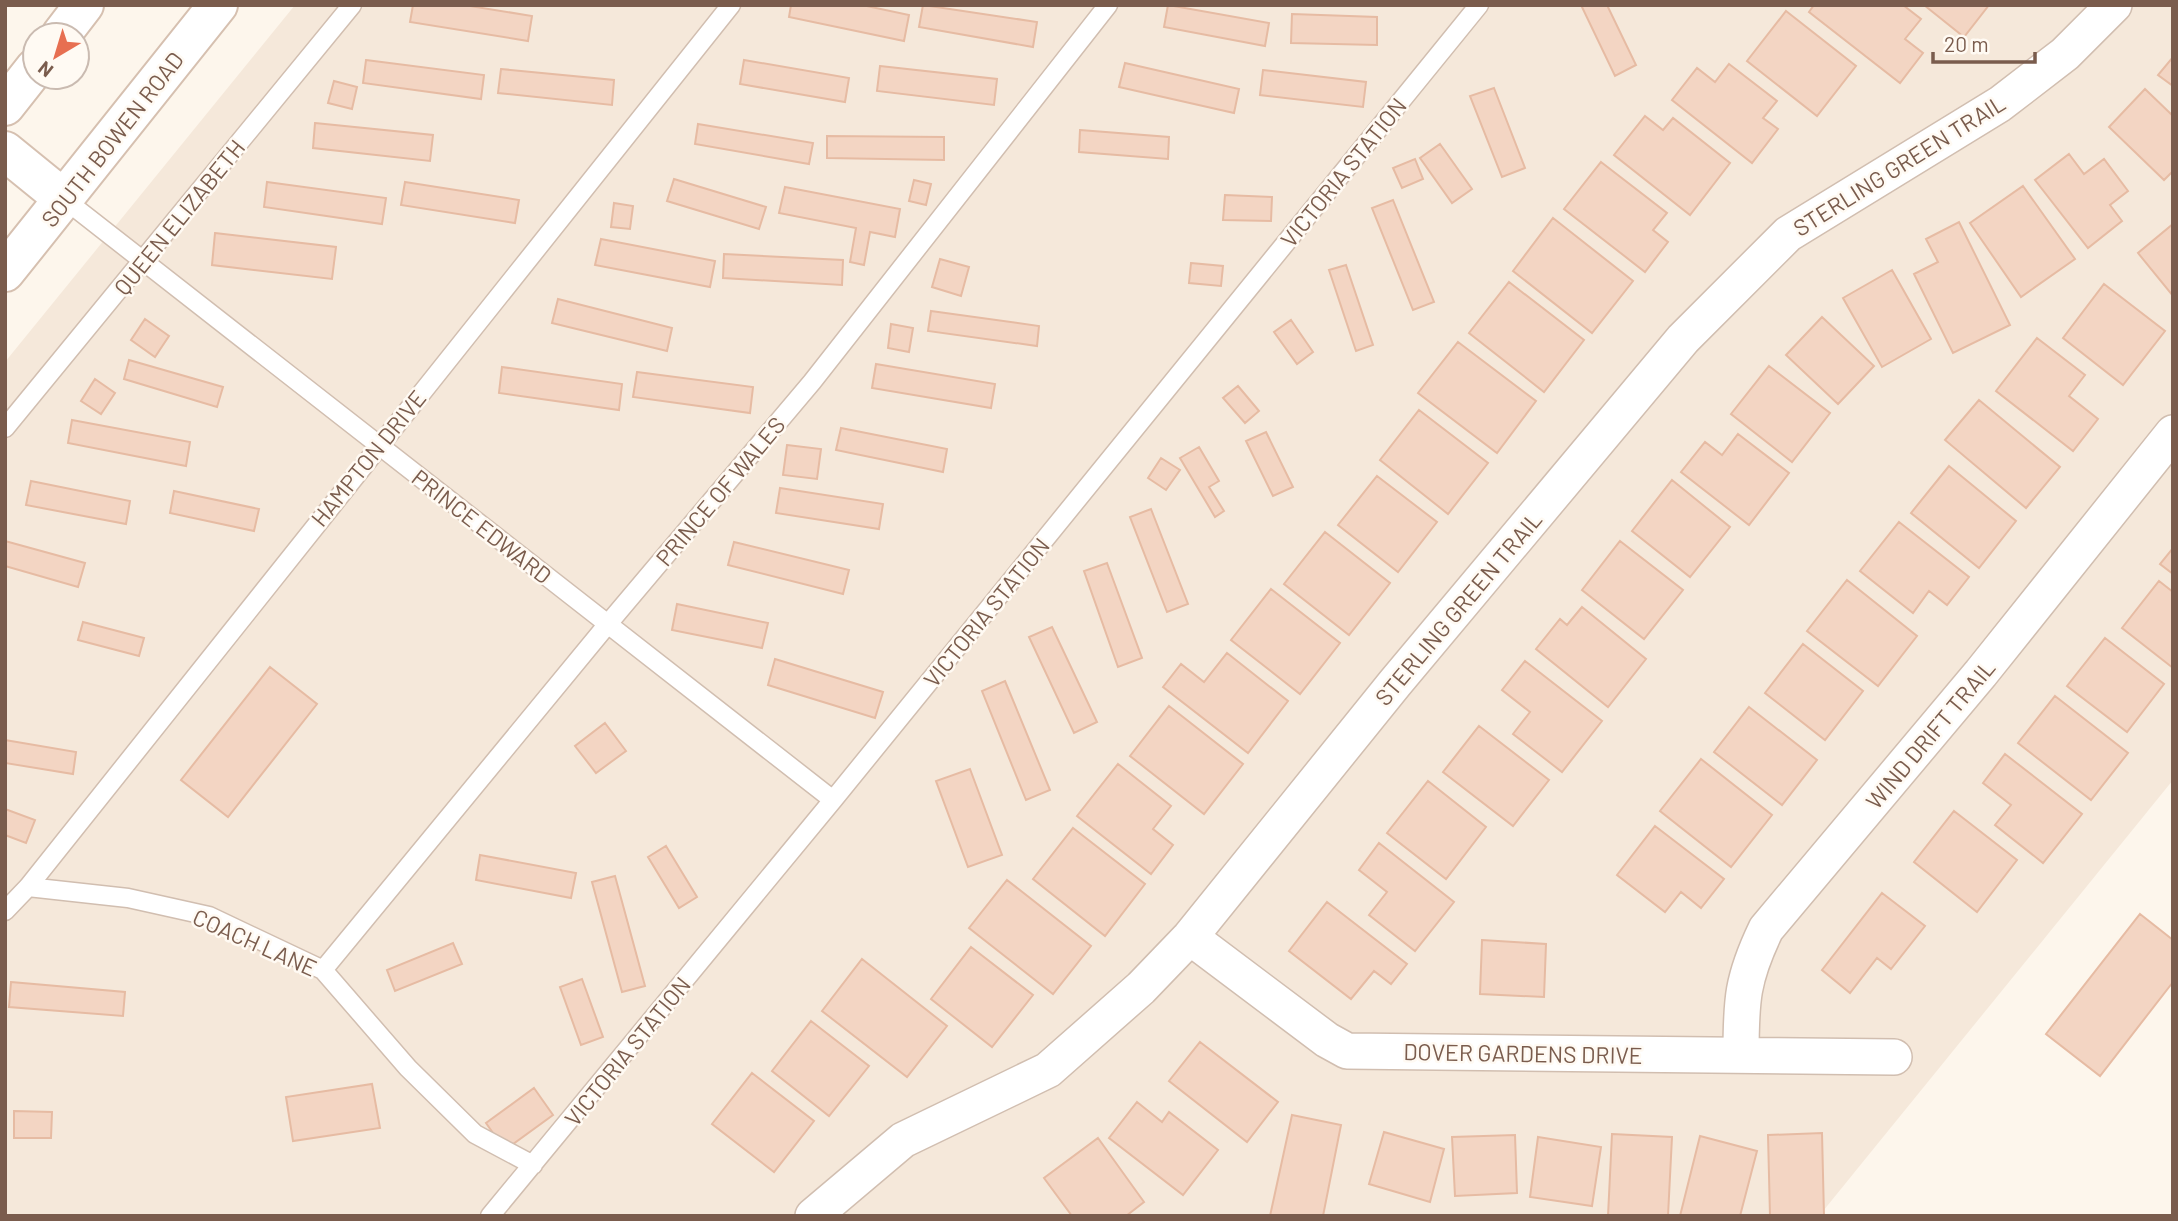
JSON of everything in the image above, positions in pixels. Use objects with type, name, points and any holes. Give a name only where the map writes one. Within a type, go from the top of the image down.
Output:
[{"type":"main road","points":[[72,21],[85,5]]},
{"type":"main road","name":"SOUTH BOWEN ROAD","points":[[5,272],[218,5]]},
{"type":"main road","points":[[5,106],[21,86]]},
{"type":"main road","points":[[5,151],[64,199]]},
{"type":"street","name":"STERLING GREEN TRAIL","points":[[813,1216],[903,1140],[1048,1070],[1141,988],[1190,937],[1395,682],[1683,339],[1788,234],[2000,104],[2065,54],[2113,5]]},
{"type":"street","name":"WIND DRIFT TRAIL","points":[[1741,1055],[1741,1008],[1748,967],[1766,929],[1982,673],[2173,433]]},
{"type":"street","name":"DOVER GARDENS DRIVE","points":[[1190,937],[1327,1040],[1347,1051],[1894,1057]]},
{"type":"lane","name":"QUEEN ELIZABETH","points":[[5,428],[352,5]]},
{"type":"lane","name":"HAMPTON DRIVE","points":[[5,911],[28,887],[731,5]]},
{"type":"lane","name":"PRINCE OF WALES","points":[[323,970],[607,625],[812,382],[1108,5]]},
{"type":"lane","name":"VICTORIA STATION","points":[[490,1216],[833,800],[1479,5]]},
{"type":"lane","name":"PRINCE EDWARD","points":[[64,199],[833,800]]},
{"type":"lane","name":"COACH LANE","points":[[28,887],[128,898],[209,916],[323,970],[408,1068],[475,1134],[533,1165]]},
{"type":"shaded area","points":[[295,5],[2173,5],[2173,780],[1819,1216],[5,1216],[5,362]]},
{"type":"building","points":[[413,5],[464,5],[532,16],[528,41],[410,22]]},
{"type":"building","points":[[791,5],[862,5],[909,15],[904,41],[789,17]]},
{"type":"building","points":[[923,5],[1037,22],[1033,47],[919,27]]},
{"type":"building","points":[[1168,5],[1269,23],[1265,46],[1164,27]]},
{"type":"building","points":[[1581,5],[1607,5],[1636,65],[1615,76]]},
{"type":"building","points":[[1814,5],[1903,5],[1921,19],[1905,39],[1923,53],[1900,83],[1809,12]]},
{"type":"building","points":[[1924,5],[1989,5],[1964,37]]},
{"type":"building","points":[[1786,11],[1856,66],[1817,116],[1747,61]]},
{"type":"building","points":[[1292,14],[1377,17],[1377,45],[1291,43]]},
{"type":"building","points":[[2173,57],[2173,86],[2158,75]]},
{"type":"building","points":[[366,60],[484,75],[481,99],[363,83]]},
{"type":"building","points":[[744,60],[849,78],[845,102],[740,84]]},
{"type":"building","points":[[1125,63],[1239,89],[1234,113],[1119,87]]},
{"type":"building","points":[[1729,64],[1777,101],[1763,118],[1778,129],[1752,163],[1672,100],[1697,68],[1715,82]]},
{"type":"building","points":[[880,66],[997,79],[994,105],[877,91]]},
{"type":"building","points":[[501,69],[614,80],[612,105],[498,93]]},
{"type":"building","points":[[1263,70],[1366,82],[1363,107],[1260,95]]},
{"type":"building","points":[[334,81],[357,87],[352,109],[328,103]]},
{"type":"building","points":[[1494,88],[1525,168],[1502,177],[1470,96]]},
{"type":"building","points":[[2145,89],[2173,116],[2173,171],[2164,180],[2109,127]]},
{"type":"building","points":[[1645,116],[1663,130],[1673,118],[1730,163],[1690,215],[1614,155]]},
{"type":"building","points":[[315,123],[433,135],[430,161],[313,148]]},
{"type":"building","points":[[698,124],[813,143],[809,164],[695,144]]},
{"type":"building","points":[[1080,130],[1169,137],[1168,159],[1079,152]]},
{"type":"building","points":[[827,136],[944,137],[944,160],[827,158]]},
{"type":"building","points":[[1440,144],[1472,189],[1452,203],[1420,158]]},
{"type":"building","points":[[2069,154],[2084,174],[2104,159],[2128,191],[2110,205],[2122,221],[2088,248],[2035,180]]},
{"type":"building","points":[[1415,159],[1423,179],[1402,188],[1393,168]]},
{"type":"building","points":[[1601,162],[1667,213],[1653,230],[1668,242],[1645,272],[1564,209]]},
{"type":"building","points":[[674,179],[766,207],[759,229],[667,201]]},
{"type":"building","points":[[914,180],[931,184],[926,205],[909,201]]},
{"type":"building","points":[[267,182],[386,198],[382,224],[264,207]]},
{"type":"building","points":[[405,182],[519,200],[515,223],[401,205]]},
{"type":"building","points":[[2023,186],[2075,259],[2021,297],[1970,223]]},
{"type":"building","points":[[785,187],[900,209],[895,237],[870,232],[864,265],[850,262],[856,228],[779,213]]},
{"type":"building","points":[[1225,195],[1272,197],[1271,221],[1223,220]]},
{"type":"building","points":[[1393,200],[1434,302],[1413,310],[1372,208]]},
{"type":"building","points":[[614,203],[633,206],[630,229],[611,227]]},
{"type":"building","points":[[1553,218],[1633,281],[1592,333],[1513,271]]},
{"type":"building","points":[[1959,222],[2010,325],[1953,353],[1914,274],[1938,262],[1926,239]]},
{"type":"building","points":[[2173,224],[2173,296],[2138,253]]},
{"type":"building","points":[[215,233],[336,247],[332,279],[212,265]]},
{"type":"building","points":[[601,239],[715,261],[710,287],[595,265]]},
{"type":"building","points":[[724,254],[843,260],[842,285],[723,278]]},
{"type":"building","points":[[940,259],[969,267],[961,296],[932,287]]},
{"type":"building","points":[[1191,263],[1223,266],[1221,286],[1189,283]]},
{"type":"building","points":[[1346,265],[1373,345],[1356,351],[1329,270]]},
{"type":"building","points":[[1892,270],[1931,339],[1882,367],[1843,298]]},
{"type":"building","points":[[1509,282],[1584,340],[1544,392],[1469,333]]},
{"type":"building","points":[[2104,284],[2165,331],[2123,385],[2063,338]]},
{"type":"building","points":[[558,299],[672,328],[667,351],[552,323]]},
{"type":"building","points":[[931,311],[1039,326],[1037,346],[928,331]]},
{"type":"building","points":[[1822,317],[1874,366],[1838,404],[1786,355]]},
{"type":"building","points":[[145,319],[169,336],[155,357],[131,340]]},
{"type":"building","points":[[1291,320],[1313,352],[1297,364],[1274,332]]},
{"type":"building","points":[[891,324],[913,328],[909,352],[888,348]]},
{"type":"building","points":[[2037,338],[2085,375],[2069,396],[2098,419],[2073,451],[1996,391]]},
{"type":"building","points":[[1458,342],[1536,401],[1497,453],[1418,393]]},
{"type":"building","points":[[129,360],[223,387],[217,407],[124,379]]},
{"type":"building","points":[[876,364],[995,384],[991,408],[872,388]]},
{"type":"building","points":[[1769,366],[1830,413],[1792,462],[1731,414]]},
{"type":"building","points":[[502,367],[622,384],[619,410],[499,393]]},
{"type":"building","points":[[637,372],[753,387],[750,413],[633,397]]},
{"type":"building","points":[[95,379],[115,393],[101,414],[81,401]]},
{"type":"building","points":[[1238,386],[1259,411],[1245,423],[1223,398]]},
{"type":"building","points":[[1979,400],[2060,467],[2026,508],[1945,440]]},
{"type":"building","points":[[1419,410],[1488,463],[1448,514],[1380,460]]},
{"type":"building","points":[[72,420],[190,442],[186,466],[68,443]]},
{"type":"building","points":[[841,428],[947,449],[943,472],[836,450]]},
{"type":"building","points":[[1266,432],[1293,487],[1273,496],[1246,441]]},
{"type":"building","points":[[1738,434],[1789,473],[1749,525],[1681,472],[1705,442],[1722,455]]},
{"type":"building","points":[[787,445],[821,449],[817,479],[783,475]]},
{"type":"building","points":[[1199,447],[1219,481],[1209,487],[1224,511],[1215,517],[1180,458]]},
{"type":"building","points":[[1161,458],[1180,470],[1166,490],[1148,478]]},
{"type":"building","points":[[1949,466],[2016,521],[1979,568],[1911,513]]},
{"type":"building","points":[[1377,476],[1437,522],[1398,572],[1338,525]]},
{"type":"building","points":[[1672,480],[1730,527],[1690,577],[1632,531]]},
{"type":"building","points":[[31,481],[130,501],[126,524],[26,505]]},
{"type":"building","points":[[780,488],[883,504],[879,529],[776,513]]},
{"type":"building","points":[[174,491],[259,509],[254,531],[170,513]]},
{"type":"building","points":[[1151,509],[1188,604],[1167,612],[1130,517]]},
{"type":"building","points":[[1899,522],[1969,577],[1947,605],[1929,591],[1913,613],[1860,571]]},
{"type":"building","points":[[1325,532],[1390,583],[1349,635],[1284,584]]},
{"type":"building","points":[[5,541],[85,563],[78,587],[5,566]]},
{"type":"building","points":[[1620,541],[1683,590],[1644,639],[1582,590]]},
{"type":"building","points":[[734,542],[849,570],[843,594],[728,565]]},
{"type":"building","points":[[2173,548],[2173,574],[2160,564]]},
{"type":"building","points":[[1107,563],[1142,658],[1118,667],[1084,571]]},
{"type":"building","points":[[1847,580],[1917,636],[1878,686],[1807,631]]},
{"type":"building","points":[[2159,581],[2173,592],[2173,668],[2122,628]]},
{"type":"building","points":[[1271,589],[1340,643],[1300,694],[1231,640]]},
{"type":"building","points":[[677,604],[768,623],[762,648],[672,630]]},
{"type":"building","points":[[1582,607],[1646,659],[1608,707],[1536,649],[1560,619],[1567,625]]},
{"type":"building","points":[[83,622],[144,638],[139,656],[78,640]]},
{"type":"building","points":[[1052,627],[1097,722],[1074,733],[1029,637]]},
{"type":"building","points":[[2105,638],[2164,684],[2127,732],[2067,686]]},
{"type":"building","points":[[1803,644],[1863,691],[1825,740],[1765,693]]},
{"type":"building","points":[[1227,653],[1288,701],[1248,753],[1163,687],[1181,664],[1204,682]]},
{"type":"building","points":[[775,659],[883,692],[875,718],[768,685]]},
{"type":"building","points":[[1525,661],[1602,721],[1562,772],[1513,734],[1530,712],[1502,690]]},
{"type":"building","points":[[270,667],[317,704],[228,817],[181,780]]},
{"type":"building","points":[[1005,681],[1050,790],[1026,800],[982,691]]},
{"type":"building","points":[[2055,696],[2128,753],[2091,800],[2018,743]]},
{"type":"building","points":[[1169,706],[1243,764],[1204,814],[1130,756]]},
{"type":"building","points":[[1749,707],[1817,760],[1782,805],[1714,752]]},
{"type":"building","points":[[605,723],[626,751],[596,773],[575,746]]},
{"type":"building","points":[[1479,726],[1549,780],[1513,826],[1443,772]]},
{"type":"building","points":[[5,740],[76,752],[73,774],[5,763]]},
{"type":"building","points":[[2005,754],[2082,814],[2043,863],[1995,825],[2011,805],[1983,783]]},
{"type":"building","points":[[1701,759],[1772,815],[1731,867],[1660,811]]},
{"type":"building","points":[[1118,764],[1171,806],[1153,829],[1173,845],[1151,874],[1077,816]]},
{"type":"building","points":[[970,769],[1002,855],[968,867],[936,781]]},
{"type":"building","points":[[1428,781],[1486,827],[1446,879],[1387,833]]},
{"type":"building","points":[[5,809],[35,820],[26,843],[5,835]]},
{"type":"building","points":[[1954,811],[2017,860],[1977,912],[1914,862]]},
{"type":"building","points":[[1655,826],[1724,879],[1701,908],[1681,892],[1665,912],[1617,875]]},
{"type":"building","points":[[1073,828],[1145,884],[1105,936],[1033,879]]},
{"type":"building","points":[[1379,843],[1454,902],[1415,951],[1369,915],[1387,892],[1359,870]]},
{"type":"building","points":[[666,846],[697,897],[679,908],[648,857]]},
{"type":"building","points":[[480,855],[576,873],[571,898],[476,880]]},
{"type":"building","points":[[615,876],[645,986],[622,992],[592,882]]},
{"type":"building","points":[[1007,880],[1091,946],[1053,994],[969,928]]},
{"type":"building","points":[[1882,893],[1925,926],[1891,969],[1877,958],[1850,993],[1822,970]]},
{"type":"building","points":[[1327,902],[1407,964],[1391,984],[1374,971],[1351,999],[1289,951]]},
{"type":"building","points":[[2140,914],[2173,940],[2173,982],[2100,1076],[2046,1034]]},
{"type":"building","points":[[1482,940],[1546,944],[1544,997],[1480,994]]},
{"type":"building","points":[[453,943],[462,964],[395,991],[387,970]]},
{"type":"building","points":[[971,947],[1033,995],[992,1047],[931,999]]},
{"type":"building","points":[[862,959],[947,1026],[907,1077],[822,1011]]},
{"type":"building","points":[[582,979],[603,1037],[581,1045],[560,987]]},
{"type":"building","points":[[11,982],[125,992],[123,1016],[9,1007]]},
{"type":"building","points":[[811,1021],[869,1066],[829,1116],[772,1071]]},
{"type":"building","points":[[1200,1042],[1278,1102],[1247,1142],[1169,1081]]},
{"type":"building","points":[[752,1073],[814,1121],[774,1172],[712,1124]]},
{"type":"building","points":[[372,1084],[380,1128],[293,1141],[286,1097]]},
{"type":"building","points":[[534,1088],[553,1115],[505,1150],[486,1123]]},
{"type":"building","points":[[1137,1102],[1162,1122],[1169,1112],[1218,1150],[1183,1195],[1109,1138]]},
{"type":"building","points":[[14,1111],[52,1112],[51,1138],[14,1138]]},
{"type":"building","points":[[1292,1115],[1341,1125],[1323,1216],[1270,1216]]},
{"type":"building","points":[[1384,1132],[1444,1149],[1430,1202],[1369,1184]]},
{"type":"building","points":[[1822,1133],[1824,1216],[1770,1216],[1768,1135]]},
{"type":"building","points":[[1612,1134],[1672,1137],[1668,1216],[1608,1216]]},
{"type":"building","points":[[1515,1135],[1517,1193],[1455,1196],[1452,1137]]},
{"type":"building","points":[[1700,1136],[1757,1151],[1740,1216],[1680,1216]]},
{"type":"building","points":[[1538,1137],[1601,1147],[1592,1206],[1530,1197]]},
{"type":"building","points":[[1098,1138],[1144,1202],[1126,1216],[1072,1216],[1044,1178]]}]
